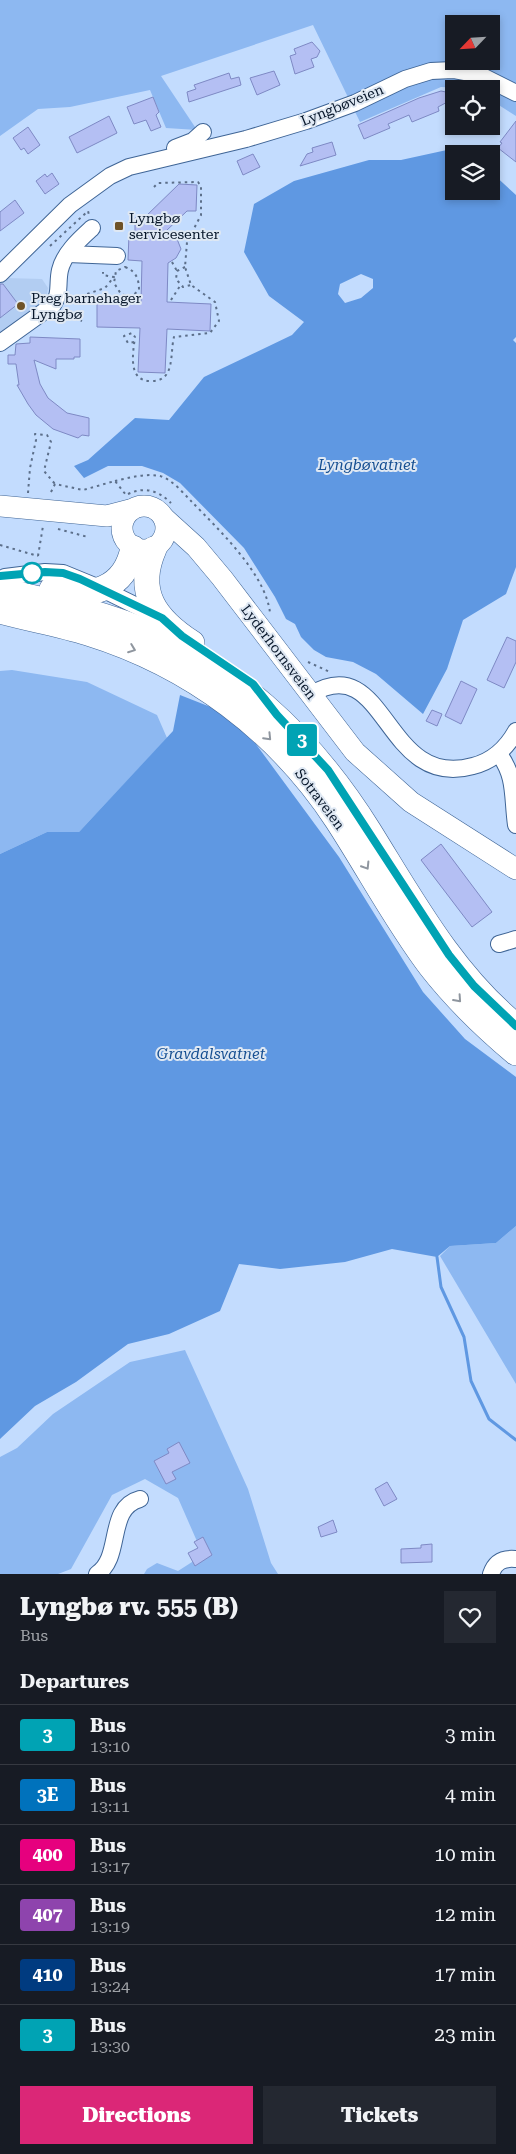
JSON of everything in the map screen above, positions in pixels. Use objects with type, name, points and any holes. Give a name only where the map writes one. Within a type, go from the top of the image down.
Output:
[{"type":"highway","points":[[2,581],[72,594],[82,594],[102,589],[119,579],[142,545]]},
{"type":"highway","points":[[142,545],[146,570],[145,580],[150,599],[162,618],[182,636],[253,684],[277,715]]},
{"type":"highway","name":"Sotraveien","points":[[2,581],[98,614],[154,636],[214,667],[277,715],[328,770],[449,955],[474,986],[516,1026]]},
{"type":"highway","name":"Sotraveien","points":[[0,611],[86,632],[169,665],[232,705],[263,732],[312,785],[431,966],[486,1028],[516,1053]]},
{"type":"highway","points":[[0,621],[86,632]]},
{"type":"main road","name":"Lyderhornsveien","points":[[0,506],[41,506],[107,516],[128,502],[153,508],[196,547],[243,604],[350,746],[392,787],[439,821],[516,869]]},
{"type":"main road","points":[[128,502],[122,522],[142,545],[166,534],[164,518]]},
{"type":"main road","name":"Lyderhornsveien","points":[[41,506],[142,545],[179,548],[207,562]]},
{"type":"street","name":"Lyngbøveien","points":[[0,274],[70,205],[90,189],[129,167],[246,139],[306,121],[355,103],[405,79],[431,70],[453,70],[480,75],[516,93]]},
{"type":"street","name":"Lyngbøveien","points":[[165,158],[174,148],[193,141],[203,132]]},
{"type":"street","points":[[0,343],[53,305],[59,290],[60,270],[68,254],[92,228]]},
{"type":"street","points":[[68,254],[117,256]]},
{"type":"street","points":[[102,589],[162,618]]},
{"type":"street","points":[[310,695],[333,684],[346,684],[354,688],[367,697],[406,748],[432,766],[443,768],[466,768],[484,763],[499,754],[516,731]]},
{"type":"street","points":[[499,754],[508,763],[514,780],[516,821]]},
{"type":"street","points":[[499,944],[516,939]]},
{"type":"street","points":[[97,1574],[107,1563],[121,1513],[140,1499]]},
{"type":"street","points":[[491,1574],[497,1563],[508,1558],[515,1559]]},
{"type":"path","points":[[134,342],[128,343],[124,336],[132,333],[134,342],[132,362],[134,370],[145,381],[160,380],[167,374],[174,337],[210,333],[219,322],[215,302],[191,285],[185,267],[187,242],[201,215],[201,186],[198,182],[158,183],[154,186]]},
{"type":"path","points":[[172,262],[177,271],[176,279],[180,286]]},
{"type":"path","points":[[81,296],[106,288],[116,271],[125,267],[130,269],[139,283],[136,294],[126,296],[121,294],[117,290],[114,277]]},
{"type":"path","points":[[177,271],[185,267]]},
{"type":"path","points":[[104,272],[103,275],[114,277]]},
{"type":"path","points":[[180,286],[191,285]]},
{"type":"path","points":[[171,300],[180,286]]},
{"type":"path","points":[[53,305],[74,319],[82,321]]},
{"type":"path","points":[[0,546],[38,556],[41,506],[35,434],[46,435],[51,442],[44,471],[55,484],[83,490],[151,475],[162,477],[180,490],[226,536],[238,551],[265,595],[271,618]]},
{"type":"path","points":[[115,482],[128,502]]},
{"type":"path","points":[[41,506],[55,484]]},
{"type":"path","points":[[330,672],[336,672]]},
{"type":"shaded area","points":[[0,0],[516,0],[516,116],[500,106],[500,80],[445,80],[445,87],[441,87],[360,122],[313,25],[161,76],[197,130],[166,128],[150,90],[70,107],[38,109],[0,136]]},
{"type":"shaded area","name":"Preg barnehager Lyngbø","points":[[6,278],[42,279],[48,288],[46,300],[38,311],[0,338],[0,283]]},
{"type":"shaded area","points":[[12,670],[87,682],[157,715],[167,738],[79,832],[47,832],[0,854],[0,671]]},
{"type":"shaded area","points":[[516,1226],[516,1384],[440,1256],[450,1246],[496,1243]]},
{"type":"shaded area","points":[[185,1350],[248,1489],[271,1563],[278,1574],[144,1574],[147,1569],[157,1563],[178,1571],[203,1555],[178,1498],[145,1479],[112,1495],[71,1569],[58,1574],[0,1574],[0,1457],[17,1448],[53,1414],[130,1362]]},
{"type":"water","name":"Lyngbøvatnet","points":[[445,150],[445,200],[500,200],[500,180],[516,195],[516,337],[513,340],[516,343],[516,567],[506,594],[463,620],[447,669],[423,714],[376,674],[353,662],[326,657],[314,650],[301,637],[295,624],[286,619],[275,597],[244,548],[180,483],[163,473],[142,466],[108,466],[84,478],[74,466],[88,460],[135,418],[169,420],[204,377],[292,335],[304,322],[269,296],[244,252],[254,204],[294,181],[369,160],[401,160]],"holes":[[[361,274],[373,279],[373,288],[361,298],[345,303],[338,294],[340,284]]]},
{"type":"water","name":"Gravdalsvatnet","points":[[180,695],[236,717],[339,857],[423,992],[465,1039],[516,1077],[516,1226],[496,1243],[450,1246],[437,1257],[392,1249],[345,1262],[280,1269],[239,1264],[220,1311],[169,1334],[128,1344],[76,1382],[35,1406],[0,1439],[0,854],[47,832],[79,832],[173,731]]},
{"type":"building","points":[[312,42],[320,51],[317,57],[311,59],[314,67],[295,74],[290,56],[296,54],[294,49]]},
{"type":"building","points":[[274,71],[280,85],[257,95],[250,78]]},
{"type":"building","points":[[229,73],[231,79],[239,77],[241,85],[189,102],[187,92],[196,89],[194,85]]},
{"type":"building","points":[[441,91],[445,92],[445,103],[438,107],[439,111],[412,122],[409,115],[388,124],[390,128],[364,139],[358,125],[419,98]]},
{"type":"building","points":[[153,97],[159,112],[156,115],[161,127],[151,131],[146,120],[134,124],[127,107]]},
{"type":"building","points":[[109,116],[117,133],[77,153],[69,137]]},
{"type":"building","points":[[516,121],[516,162],[500,150],[502,143],[500,142]]},
{"type":"building","points":[[28,127],[40,145],[28,154],[24,148],[21,150],[13,138]]},
{"type":"building","points":[[332,142],[336,155],[300,166],[307,154],[313,152],[312,148]]},
{"type":"building","points":[[253,154],[260,167],[243,175],[237,161]]},
{"type":"building","points":[[52,173],[59,184],[45,194],[36,181],[45,174],[47,177]]},
{"type":"building","points":[[179,184],[197,185],[196,211],[187,211],[166,231],[177,239],[181,249],[176,258],[168,263],[167,302],[211,304],[210,331],[167,329],[165,373],[138,372],[140,328],[97,327],[97,300],[141,302],[142,261],[128,260],[129,234],[135,234],[135,218],[144,218]]},
{"type":"building","points":[[15,200],[24,213],[0,231],[0,212]]},
{"type":"building","points":[[0,284],[3,284],[18,304],[0,318]]},
{"type":"building","points":[[30,337],[80,339],[80,357],[56,359],[56,369],[34,360],[40,384],[48,398],[67,413],[89,418],[89,436],[82,435],[78,438],[53,429],[36,415],[28,404],[17,385],[19,385],[16,364],[8,364],[8,355],[15,355],[16,344],[30,343]]},
{"type":"building","points":[[507,637],[516,641],[516,662],[504,688],[487,680]]},
{"type":"building","points":[[461,681],[477,689],[461,724],[445,716]]},
{"type":"building","points":[[432,710],[442,714],[437,726],[426,721]]},
{"type":"building","points":[[441,844],[492,912],[472,927],[421,860]]},
{"type":"building","points":[[179,1442],[190,1463],[172,1472],[176,1479],[166,1484],[154,1461],[169,1453],[167,1449]]},
{"type":"building","points":[[387,1482],[397,1499],[384,1506],[375,1489]]},
{"type":"building","points":[[333,1520],[337,1532],[321,1537],[318,1527]]},
{"type":"building","points":[[203,1537],[212,1555],[195,1566],[188,1553],[198,1548],[194,1542]]},
{"type":"building","points":[[432,1544],[432,1562],[401,1563],[401,1549],[421,1548],[421,1545]]},
{"type":"waterway","points":[[437,1257],[441,1287],[464,1337],[471,1381],[489,1419],[516,1440]]},
{"type":"bus line","name":"3","points":[[0,576],[45,572],[63,573],[80,579],[162,618],[182,636],[253,684],[277,715],[306,744],[328,770],[355,809],[425,922],[449,955],[474,986],[516,1026]]},
{"type":"place","name":"Lyngbø servicesenter","points":[[119,226]]},
{"type":"place","name":"Preg barnehager Lyngbø","points":[[21,306]]}]
